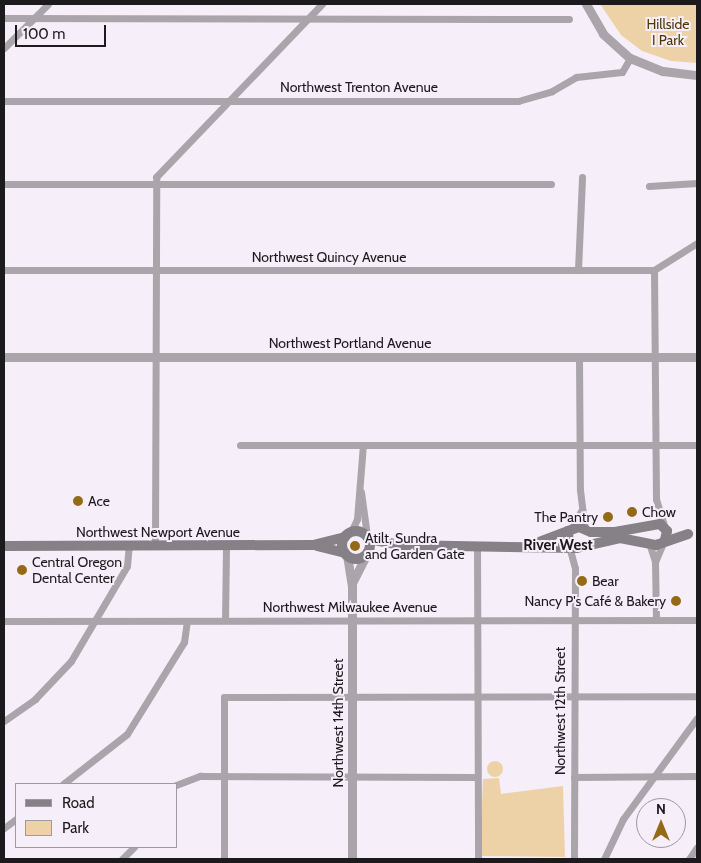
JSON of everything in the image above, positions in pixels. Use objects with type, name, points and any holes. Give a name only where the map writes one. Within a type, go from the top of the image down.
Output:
[{"type":"main road","points":[[664,542],[665,526]]},
{"type":"main road","points":[[534,544],[570,530],[665,526],[693,534]]},
{"type":"main road","points":[[569,546],[570,530]]},
{"type":"main road","name":"Northwest Newport Avenue","points":[[313,545],[348,534]]},
{"type":"main road","points":[[346,554],[348,534],[399,545],[534,544],[569,546],[586,546],[614,539],[664,542],[693,534]]},
{"type":"main road","points":[[368,537],[367,554],[399,545]]},
{"type":"main road","name":"Northwest Newport Avenue","points":[[4,546],[313,545],[358,559],[367,554]]},
{"type":"street","points":[[4,48],[48,4]]},
{"type":"street","points":[[155,545],[153,270],[155,184],[161,169],[229,101],[306,18],[322,4]]},
{"type":"street","points":[[586,4],[603,34],[630,58],[663,71],[697,75]]},
{"type":"street","points":[[4,18],[569,19]]},
{"type":"street","name":"Northwest Trenton Avenue","points":[[4,101],[518,101],[552,91],[576,77],[622,72],[630,58]]},
{"type":"street","points":[[578,270],[582,177]]},
{"type":"street","points":[[4,184],[551,184]]},
{"type":"street","points":[[649,186],[697,184]]},
{"type":"street","points":[[665,526],[658,509],[654,270],[697,243]]},
{"type":"street","name":"Northwest Quincy Avenue","points":[[4,270],[654,270]]},
{"type":"street","name":"Northwest Portland Avenue","points":[[4,357],[697,357]]},
{"type":"street","points":[[580,357],[580,511],[586,530]]},
{"type":"street","points":[[240,445],[697,446]]},
{"type":"street","points":[[362,445],[361,489],[368,537]]},
{"type":"street","points":[[348,534],[361,489]]},
{"type":"street","points":[[649,526],[658,509]]},
{"type":"street","points":[[570,530],[580,511]]},
{"type":"street","points":[[648,541],[655,562],[656,620]]},
{"type":"street","points":[[655,562],[664,542]]},
{"type":"street","points":[[4,721],[54,682],[72,661],[94,620],[127,566],[129,545]]},
{"type":"street","points":[[225,620],[226,545]]},
{"type":"street","points":[[477,545],[478,859]]},
{"type":"street","name":"Northwest 12th Street","points":[[569,546],[574,562],[574,859]]},
{"type":"street","points":[[574,562],[586,546]]},
{"type":"street","name":"Northwest 14th Street","points":[[346,554],[352,586],[352,859]]},
{"type":"street","name":"Northwest 14th Street","points":[[352,586],[367,554]]},
{"type":"street","name":"Northwest Milwaukee Avenue","points":[[4,621],[697,620]]},
{"type":"street","points":[[64,783],[127,734],[184,642],[187,621]]},
{"type":"street","points":[[224,859],[224,697],[351,694],[697,696]]},
{"type":"street","points":[[604,859],[652,776],[697,718]]},
{"type":"street","points":[[178,784],[200,776],[224,778],[477,777]]},
{"type":"street","points":[[574,777],[697,776]]},
{"type":"street","points":[[4,828],[15,820]]},
{"type":"street","points":[[689,859],[697,847]]},
{"type":"street","points":[[122,859],[133,848]]},
{"type":"green space","name":"Hillside I Park","points":[[600,4],[697,4],[697,63],[671,61],[642,51],[621,35]]},
{"type":"green space","points":[[492,761],[498,761],[503,766],[501,775],[492,777],[487,772],[487,766]]},
{"type":"green space","points":[[499,778],[501,794],[563,786],[565,857],[480,856],[483,779]]},
{"type":"place","name":"Ace","points":[[78,501]]},
{"type":"place","name":"Chow","points":[[632,512]]},
{"type":"place","name":"The Pantry","points":[[608,517]]},
{"type":"place","name":"Atilt, Sundra and Garden Gate","points":[[355,546]]},
{"type":"place","name":"Central Oregon Dental Center","points":[[22,570]]},
{"type":"place","name":"Bear","points":[[582,581]]},
{"type":"place","name":"Nancy P's Café & Bakery","points":[[676,601]]},
{"type":"district","name":"River West","points":[[558,546]]}]
